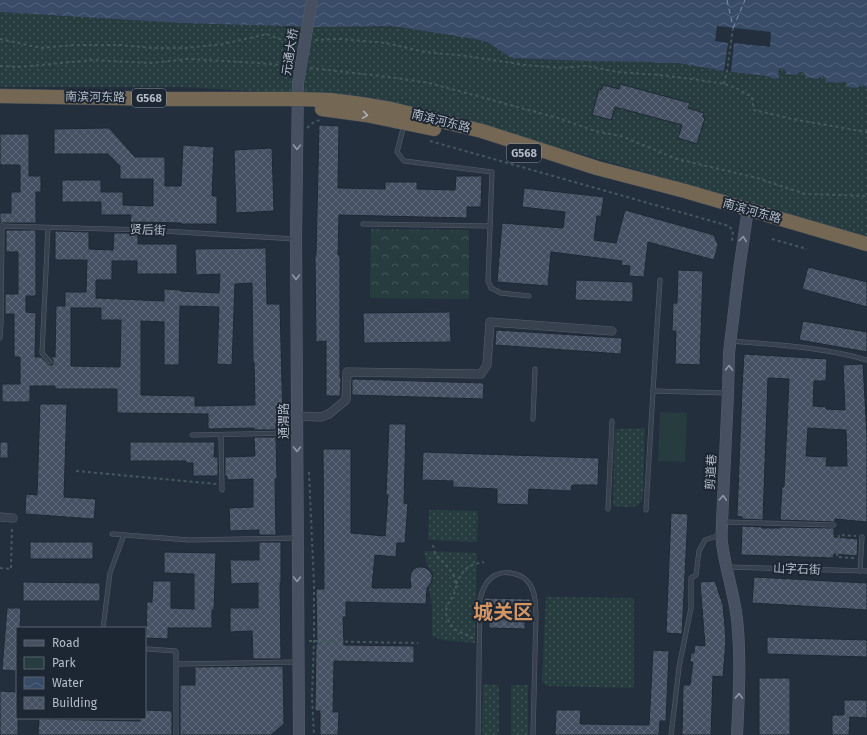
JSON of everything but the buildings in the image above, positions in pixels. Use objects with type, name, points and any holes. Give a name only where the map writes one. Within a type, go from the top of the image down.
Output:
[{"type":"highway","name":"南滨河东路","points":[[0,96],[298,103],[405,122],[458,134],[595,174],[867,244]]},
{"type":"highway","name":"南滨河东路","points":[[0,104],[298,103],[330,100],[361,104],[409,113],[482,131],[597,168],[684,191],[867,252]]},
{"type":"street","name":"元通大桥","points":[[298,103],[298,83],[312,0]]},
{"type":"street","name":"通渭路","points":[[298,103],[296,239],[299,735]]},
{"type":"street","name":"剪道巷","points":[[737,735],[740,666],[739,644],[735,604],[722,543],[722,522],[729,353],[747,213]]},
{"type":"street","points":[[297,416],[322,417],[329,414],[346,400],[347,372],[481,374],[487,365],[490,322],[612,331]]},
{"type":"street","points":[[0,518],[13,518]]},
{"type":"lane","points":[[405,122],[397,152],[404,161],[492,172],[488,281],[490,288],[501,293],[528,296]]},
{"type":"lane","points":[[363,224],[490,226]]},
{"type":"lane","points":[[0,338],[1,226]]},
{"type":"lane","name":"贤后街","points":[[1,226],[147,230],[296,239]]},
{"type":"lane","points":[[48,228],[42,353],[50,362]]},
{"type":"lane","points":[[646,510],[660,280]]},
{"type":"lane","points":[[731,341],[848,354],[867,360]]},
{"type":"lane","points":[[533,419],[535,369]]},
{"type":"lane","points":[[653,391],[728,392]]},
{"type":"lane","points":[[608,509],[612,422]]},
{"type":"lane","points":[[192,435],[297,433]]},
{"type":"lane","points":[[221,435],[222,490]]},
{"type":"lane","points":[[722,522],[834,525]]},
{"type":"lane","points":[[112,534],[189,540],[298,538]]},
{"type":"lane","points":[[671,735],[679,667],[691,608],[691,578],[696,575],[699,551],[705,540],[722,534]]},
{"type":"lane","points":[[104,627],[110,573],[124,535]]},
{"type":"lane","points":[[860,570],[862,537]]},
{"type":"lane","name":"山字石街","points":[[727,567],[867,571]]},
{"type":"lane","points":[[478,735],[480,599],[483,588],[489,580],[498,574],[508,572],[519,574],[528,581],[533,590],[535,600],[533,735]]},
{"type":"lane","points":[[148,649],[176,650],[176,735]]},
{"type":"lane","points":[[177,664],[298,662]]},
{"type":"path","points":[[724,84],[728,72],[734,28]]},
{"type":"path","points":[[0,39],[41,48],[72,45],[121,45],[152,48],[186,48],[223,44],[267,34],[279,40],[298,40]]},
{"type":"path","points":[[311,40],[339,39],[386,43],[425,52],[467,56],[524,65],[561,68],[587,66],[618,72],[660,75],[724,84],[752,97],[754,110],[797,120],[867,132]]},
{"type":"path","points":[[307,129],[314,122],[322,120]]},
{"type":"path","points":[[425,140],[729,226],[733,231],[731,246]]},
{"type":"path","points":[[772,239],[807,249]]},
{"type":"path","points":[[76,471],[222,484]]},
{"type":"path","points":[[309,472],[314,584],[312,696],[314,735]]},
{"type":"path","points":[[0,568],[11,569],[13,518]]},
{"type":"path","points":[[861,559],[837,557],[839,535],[862,537]]},
{"type":"path","points":[[433,545],[436,554],[452,574],[456,585]]},
{"type":"path","points":[[479,640],[456,630],[448,620],[446,608],[454,594],[462,572],[474,564],[484,562]]},
{"type":"path","points":[[298,641],[418,643]]},
{"type":"green space","points":[[0,12],[181,23],[319,27],[392,26],[487,42],[513,58],[678,63],[724,71],[767,76],[774,79],[779,77],[778,71],[780,68],[784,69],[786,73],[798,75],[800,72],[803,72],[806,76],[819,78],[822,76],[827,82],[839,83],[844,81],[846,84],[858,88],[861,85],[864,85],[867,88],[867,236],[449,116],[368,98],[314,92],[287,93],[185,87],[0,87]]},
{"type":"green space","points":[[371,229],[469,230],[469,299],[370,298]]},
{"type":"green space","points":[[660,412],[687,413],[685,462],[658,461]]},
{"type":"green space","points":[[645,428],[643,495],[641,501],[636,506],[632,507],[613,506],[615,429]]},
{"type":"green space","points":[[429,510],[478,511],[477,542],[428,540]]},
{"type":"green space","points":[[424,551],[477,553],[475,643],[443,640],[432,636],[432,606],[429,588],[433,580],[433,573],[428,567]]},
{"type":"green space","points":[[546,597],[634,598],[634,688],[548,686],[542,682]]},
{"type":"green space","points":[[483,684],[499,685],[499,735],[482,735]]},
{"type":"green space","points":[[511,685],[528,685],[528,735],[511,735]]},
{"type":"water","points":[[0,0],[867,0],[867,88],[864,85],[857,88],[848,87],[845,82],[842,81],[839,83],[827,82],[822,76],[817,79],[806,77],[803,72],[800,72],[797,75],[787,74],[784,69],[780,68],[778,71],[779,78],[774,79],[767,76],[724,71],[678,63],[513,58],[487,42],[392,26],[319,27],[181,23],[0,12]]},
{"type":"pier","points":[[717,26],[771,32],[770,47],[734,43],[731,72],[724,71],[728,43],[715,41]]},
{"type":"ferry route","points":[[727,0],[733,27]]},
{"type":"ferry route","points":[[733,28],[745,0]]},
{"type":"district","name":"城关区","points":[[503,612]]}]
